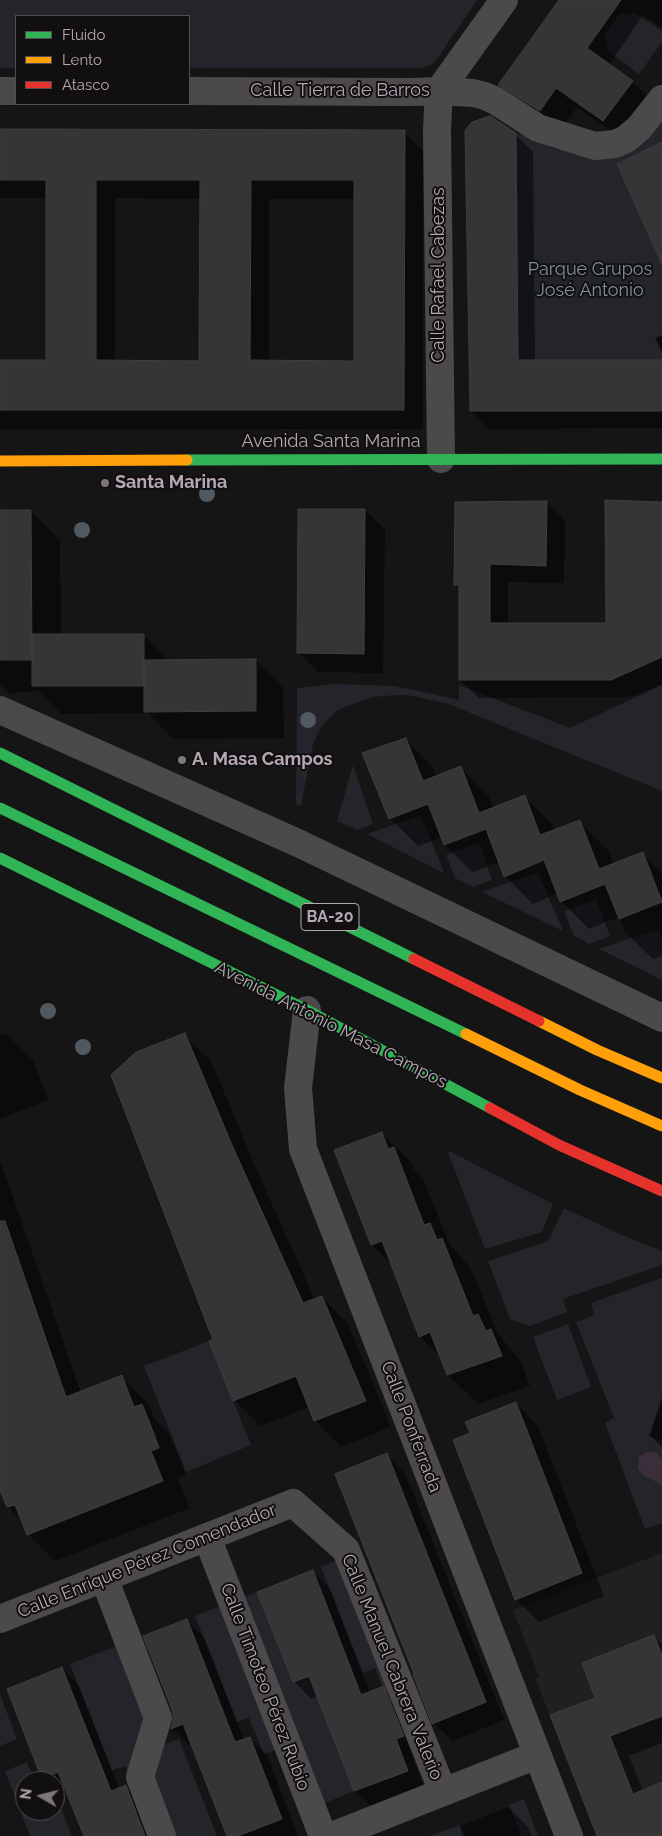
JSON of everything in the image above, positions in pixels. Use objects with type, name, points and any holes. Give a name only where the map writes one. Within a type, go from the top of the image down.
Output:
[{"type":"main road","name":"Avenida Santa Marina","points":[[0,461],[662,459]]},
{"type":"main road","name":"BA-20","points":[[0,753],[597,1050],[662,1078]]},
{"type":"main road","name":"BA-20","points":[[0,808],[580,1090],[662,1126]]},
{"type":"main road","name":"Avenida Antonio Masa Campos","points":[[0,858],[307,1010],[559,1145],[662,1191]]},
{"type":"street","name":"Calle Tierra de Barros","points":[[190,91],[439,91],[504,0]]},
{"type":"street","points":[[0,91],[15,91]]},
{"type":"street","points":[[439,91],[473,93],[485,96],[538,128],[595,146],[615,144],[626,139],[640,128],[662,99]]},
{"type":"street","name":"Calle Rafael Cabezas","points":[[439,91],[441,460]]},
{"type":"street","points":[[0,710],[298,843],[662,1018]]},
{"type":"street","name":"Calle Ponferrada","points":[[307,1010],[298,1088],[303,1150],[569,1836]]},
{"type":"street","name":"Calle Enrique Pérez Comendador","points":[[0,1619],[294,1503]]},
{"type":"street","name":"Calle Manuel Cabrera Valerio","points":[[294,1503],[346,1550],[443,1792]]},
{"type":"street","name":"Calle Timoteo Pérez Rubio","points":[[207,1537],[323,1836]]},
{"type":"street","points":[[104,1578],[158,1718],[140,1777],[162,1836]]},
{"type":"street","points":[[332,1836],[537,1755]]},
{"type":"shaded area","points":[[646,1452],[658,1454],[662,1460],[662,1485],[643,1475],[638,1469],[639,1457]]},
{"type":"shaded area","points":[[662,1553],[662,1836],[565,1753],[535,1678],[539,1677],[513,1610]]},
{"type":"green space","points":[[0,0],[477,0],[437,59],[431,65],[421,68],[190,68],[190,15],[15,15],[15,68],[0,68]]},
{"type":"green space","points":[[634,12],[662,31],[662,42],[639,74],[608,51],[605,35],[620,13],[627,15]]},
{"type":"green space","name":"Parque Grupos José Antonio","points":[[662,117],[662,142],[617,164],[662,264],[662,335],[655,338],[662,353],[662,360],[518,360],[516,133],[529,136],[552,148],[590,156]]},
{"type":"green space","points":[[335,684],[395,686],[459,700],[459,685],[570,728],[662,685],[662,791],[446,703],[407,695],[396,695],[373,697],[345,707],[338,710],[322,725],[313,744],[301,806],[296,804],[297,688]]},
{"type":"green space","points":[[353,765],[373,824],[357,830],[337,821]]},
{"type":"green space","points":[[421,815],[444,873],[367,834]]},
{"type":"green space","points":[[479,843],[492,880],[473,887],[455,878],[446,855]]},
{"type":"green space","points":[[538,872],[563,931],[482,892]]},
{"type":"green space","points":[[596,899],[610,936],[589,944],[574,936],[564,911]]},
{"type":"green space","points":[[658,929],[662,938],[662,980],[599,949]]},
{"type":"green space","points":[[447,1150],[553,1204],[542,1232],[485,1249]]},
{"type":"green space","points":[[564,1208],[662,1251],[662,1265],[563,1299],[567,1312],[530,1326],[510,1319],[488,1261],[548,1241]]},
{"type":"green space","points":[[662,1278],[662,1397],[649,1436],[662,1441],[662,1523],[645,1529],[605,1423],[614,1418],[576,1322],[594,1315],[591,1303]]},
{"type":"green space","points":[[568,1324],[591,1387],[557,1400],[533,1337]]},
{"type":"green space","points":[[209,1341],[251,1445],[186,1472],[144,1366]]},
{"type":"green space","points":[[343,1558],[400,1701],[390,1705],[375,1668],[363,1673],[321,1567]]},
{"type":"green space","points":[[257,1592],[293,1682],[309,1676],[354,1791],[318,1806],[236,1600]]},
{"type":"green space","points":[[228,1603],[284,1746],[264,1754],[249,1718],[237,1722],[195,1616]]},
{"type":"green space","points":[[125,1643],[154,1716],[139,1802],[125,1766],[112,1770],[70,1664]]},
{"type":"green space","points":[[0,1694],[17,1739],[0,1746]]},
{"type":"green space","points":[[160,1730],[165,1744],[179,1739],[217,1836],[167,1836],[145,1778]]},
{"type":"green space","points":[[27,1762],[31,1771],[15,1771],[15,1797],[5,1771]]},
{"type":"green space","points":[[524,1799],[538,1836],[521,1836],[509,1805]]},
{"type":"green space","points":[[65,1818],[72,1836],[30,1836],[24,1821],[65,1821]]},
{"type":"green space","points":[[459,1825],[463,1836],[430,1836]]},
{"type":"building","points":[[559,0],[621,0],[587,48],[633,81],[603,121],[556,88],[540,111],[498,85]]},
{"type":"building","points":[[490,116],[516,133],[518,360],[662,360],[662,411],[470,411],[465,130],[472,122]]},
{"type":"building","points":[[0,129],[405,130],[404,410],[0,410],[0,360],[46,360],[46,180],[0,180]],"holes":[[[96,180],[200,180],[199,361],[96,360]],[[251,180],[354,180],[354,361],[250,360]]]},
{"type":"building","points":[[662,142],[662,264],[617,164]]},
{"type":"building","points":[[605,500],[662,502],[662,657],[611,680],[459,680],[459,585],[454,585],[455,502],[547,501],[546,566],[490,564],[490,623],[606,623]]},
{"type":"building","points":[[298,509],[365,509],[364,654],[297,653]]},
{"type":"building","points":[[0,510],[31,510],[32,660],[0,660]]},
{"type":"building","points":[[32,634],[144,634],[144,686],[32,686]]},
{"type":"building","points":[[256,659],[256,711],[144,712],[144,660]]},
{"type":"building","points":[[406,738],[423,781],[461,766],[479,813],[525,795],[540,835],[580,820],[599,869],[643,852],[662,902],[619,919],[605,884],[560,902],[544,860],[504,877],[486,829],[444,845],[428,804],[389,819],[362,753]]},
{"type":"building","points":[[185,1033],[232,1145],[303,1303],[322,1296],[366,1401],[314,1421],[296,1376],[233,1401],[209,1341],[213,1340],[111,1075],[136,1052]]},
{"type":"building","points":[[382,1132],[388,1149],[394,1147],[424,1225],[430,1223],[437,1240],[442,1238],[473,1316],[478,1314],[486,1331],[491,1329],[502,1356],[447,1375],[430,1332],[419,1337],[382,1241],[371,1245],[334,1150]]},
{"type":"building","points":[[0,1221],[5,1221],[66,1397],[122,1375],[134,1407],[142,1404],[154,1434],[159,1448],[151,1451],[163,1481],[27,1535],[15,1505],[7,1507],[0,1490]]},
{"type":"building","points":[[516,1402],[582,1573],[515,1600],[453,1440],[470,1433],[465,1422]]},
{"type":"building","points":[[387,1453],[486,1702],[432,1724],[335,1474]]},
{"type":"building","points":[[313,1570],[361,1695],[384,1686],[404,1736],[396,1739],[408,1771],[354,1791],[309,1676],[293,1682],[257,1592]]},
{"type":"building","points":[[187,1619],[235,1742],[250,1737],[282,1819],[238,1836],[227,1836],[183,1724],[171,1729],[173,1712],[143,1636]]},
{"type":"building","points":[[654,1635],[662,1655],[662,1716],[610,1736],[633,1794],[662,1782],[662,1836],[597,1836],[550,1715],[595,1698],[582,1663]]},
{"type":"building","points":[[62,1667],[111,1791],[126,1785],[145,1836],[84,1836],[65,1789],[65,1771],[39,1771],[7,1689]]},
{"type":"traffic: fast","points":[[187,460],[662,459]]},
{"type":"traffic: fast","points":[[0,753],[414,959]]},
{"type":"traffic: fast","points":[[0,808],[466,1034]]},
{"type":"traffic: fast","points":[[0,858],[307,1010],[490,1108]]},
{"type":"traffic: slow","points":[[0,461],[187,460]]},
{"type":"traffic: slow","points":[[539,1021],[597,1050],[662,1078]]},
{"type":"traffic: slow","points":[[466,1034],[580,1090],[662,1126]]},
{"type":"traffic: jam","points":[[414,959],[539,1021]]},
{"type":"traffic: jam","points":[[490,1108],[559,1145],[662,1191]]},
{"type":"place","name":"Santa Marina","points":[[105,483]]},
{"type":"place","name":"A. Masa Campos","points":[[182,760]]}]
